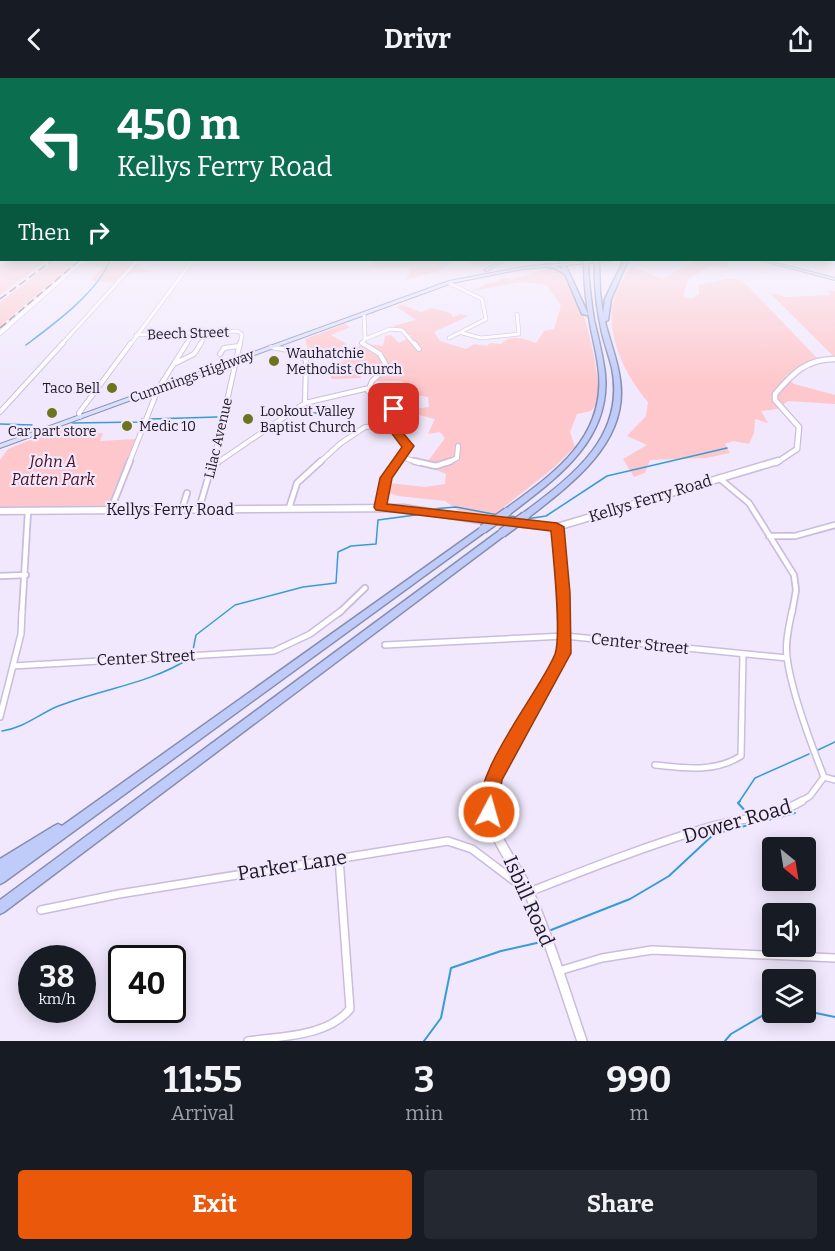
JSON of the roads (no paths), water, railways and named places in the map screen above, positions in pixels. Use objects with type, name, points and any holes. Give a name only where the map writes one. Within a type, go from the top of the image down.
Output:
[{"type":"highway","points":[[577,295],[593,332]]},
{"type":"highway","points":[[0,878],[507,512],[559,472],[582,447],[595,425],[603,388],[586,295]]},
{"type":"highway","points":[[0,908],[525,516],[585,467],[606,439],[613,423],[617,403],[617,383],[597,295]]},
{"type":"highway","points":[[604,329],[610,295]]},
{"type":"highway","points":[[0,866],[125,788]]},
{"type":"main road","name":"Cummings Highway","points":[[0,446],[415,295]]},
{"type":"street","points":[[0,333],[44,295]]},
{"type":"street","points":[[0,412],[2,406],[105,295]]},
{"type":"street","points":[[80,417],[79,413],[166,295]]},
{"type":"street","points":[[449,338],[486,319],[483,312],[485,304],[477,295]]},
{"type":"street","points":[[212,466],[305,403],[369,388],[387,367],[380,354],[362,343],[365,339],[366,317],[364,314]]},
{"type":"street","points":[[461,333],[481,338],[516,335],[519,333],[517,314]]},
{"type":"street","points":[[365,339],[390,329],[402,330],[413,339],[419,350]]},
{"type":"street","name":"Beech Street","points":[[136,335],[241,332]]},
{"type":"street","name":"Lilac Avenue","points":[[199,509],[212,466],[241,332]]},
{"type":"street","points":[[111,509],[158,389],[193,333]]},
{"type":"street","points":[[174,364],[194,354],[203,340]]},
{"type":"street","points":[[220,354],[228,346],[239,346]]},
{"type":"street","points":[[272,347],[294,351],[306,360],[305,403]]},
{"type":"street","name":"Kellys Ferry Road","points":[[0,511],[381,507],[557,527],[718,477],[769,466],[794,453],[798,445],[799,427],[775,400],[775,394],[802,363],[818,359],[835,359]]},
{"type":"street","points":[[369,388],[370,393],[390,404],[394,409],[392,424],[408,446],[386,478],[381,507]]},
{"type":"street","points":[[289,508],[297,483],[341,443],[365,428],[392,424]]},
{"type":"street","points":[[402,457],[427,466],[441,466],[457,458],[458,446]]},
{"type":"street","points":[[718,477],[745,498],[794,575],[796,584],[787,636],[787,658],[808,738],[824,777],[835,780]]},
{"type":"street","points":[[182,509],[187,493]]},
{"type":"street","points":[[0,717],[21,634],[28,511]]},
{"type":"street","points":[[769,536],[795,536],[835,525]]},
{"type":"street","name":"Isbill Road","points":[[557,527],[565,636],[563,653],[502,760],[490,795],[489,812],[496,832],[529,892],[559,970],[582,1041]]},
{"type":"street","points":[[0,576],[26,575]]},
{"type":"street","name":"Center Street","points":[[13,666],[275,651],[285,648],[328,620],[359,597],[365,588]]},
{"type":"street","name":"Center Street","points":[[385,645],[565,636],[626,640],[787,658]]},
{"type":"street","points":[[655,765],[707,768],[727,764],[741,756],[743,654]]},
{"type":"street","name":"Dower Road","points":[[529,892],[643,848],[709,827],[786,810],[810,796],[824,777]]},
{"type":"street","name":"Parker Lane","points":[[41,910],[119,894],[339,858],[455,842],[472,849],[529,892]]},
{"type":"street","points":[[248,1041],[333,1025],[346,1017],[350,1009],[339,858]]},
{"type":"street","points":[[559,970],[602,958],[652,950],[835,958]]},
{"type":"waterway","points":[[26,345],[86,295]]},
{"type":"waterway","points":[[293,414],[336,412]]},
{"type":"waterway","points":[[150,419],[217,417]]},
{"type":"waterway","points":[[72,423],[141,422],[142,419]]},
{"type":"waterway","points":[[0,424],[32,425]]},
{"type":"waterway","points":[[526,519],[546,516],[607,476],[727,448]]},
{"type":"waterway","points":[[432,509],[456,507],[498,515]]},
{"type":"waterway","points":[[193,650],[196,635],[235,605],[303,587],[336,583],[338,552],[351,546],[376,544],[378,520],[423,514]]},
{"type":"waterway","points":[[509,516],[519,517]]},
{"type":"waterway","points":[[2,731],[17,727],[56,707],[158,674],[190,658]]},
{"type":"waterway","points":[[818,750],[835,742]]},
{"type":"waterway","points":[[739,802],[755,778],[809,754]]},
{"type":"waterway","points":[[739,802],[747,813]]},
{"type":"waterway","points":[[551,930],[630,899],[669,876],[714,834],[795,813]]},
{"type":"waterway","points":[[424,1041],[441,1018],[451,968],[501,951],[541,942]]},
{"type":"waterway","points":[[816,1013],[835,1017]]},
{"type":"waterway","points":[[725,1041],[731,1034],[762,1016]]},
{"type":"railway","points":[[0,299],[6,295]]},
{"type":"railway","points":[[0,328],[39,295]]},
{"type":"place","name":"Wauhatchie Methodist Church","points":[[274,361]]},
{"type":"place","name":"Taco Bell","points":[[112,388]]},
{"type":"place","name":"Car part store","points":[[52,413]]},
{"type":"place","name":"Lookout Valley Baptist Church","points":[[248,419]]},
{"type":"place","name":"Medic 10","points":[[127,426]]},
{"type":"park label","name":"John A Patten Park","points":[[53,470]]}]
